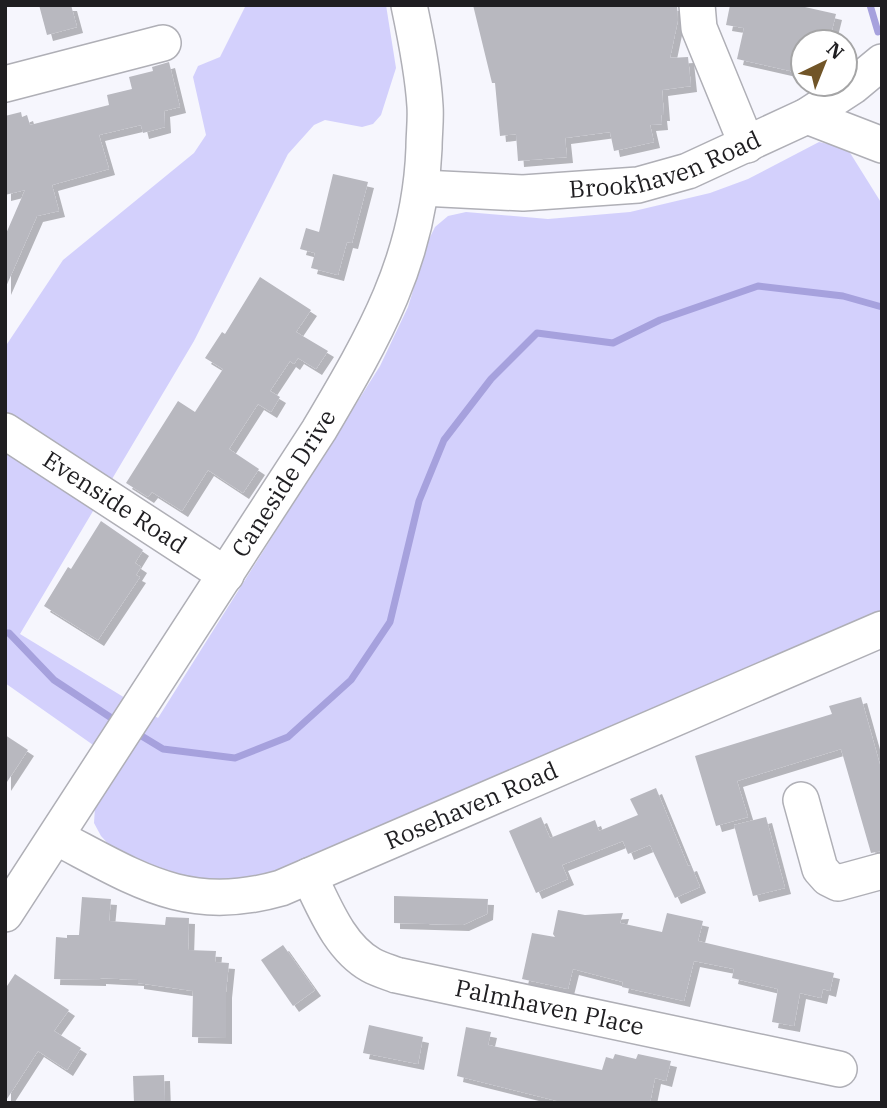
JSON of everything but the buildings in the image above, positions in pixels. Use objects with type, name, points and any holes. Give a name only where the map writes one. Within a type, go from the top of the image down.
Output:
[{"type":"street","name":"Caneside Drive","points":[[5,914],[320,430],[366,351],[396,285],[409,248],[422,188],[425,107],[409,5]]},
{"type":"street","points":[[697,5],[699,28],[747,145]]},
{"type":"street","points":[[5,84],[163,43]]},
{"type":"street","name":"Brookhaven Road","points":[[422,188],[523,193],[638,185],[688,170],[807,116],[853,86],[882,62]]},
{"type":"street","points":[[807,116],[882,145]]},
{"type":"street","name":"Evenside Road","points":[[5,431],[226,575]]},
{"type":"street","name":"Rosehaven Road","points":[[56,836],[152,886],[195,897],[239,898],[261,894],[880,634]]},
{"type":"street","points":[[801,800],[820,869],[828,878],[838,883],[882,870]]},
{"type":"street","name":"Palmhaven Place","points":[[309,876],[334,925],[350,948],[370,964],[396,975],[839,1069]]},
{"type":"shaded area","points":[[246,5],[386,5],[396,68],[381,115],[373,124],[362,127],[325,120],[314,125],[288,154],[194,341],[20,634],[158,718],[380,366],[408,307],[428,241],[435,227],[448,216],[466,212],[548,219],[630,212],[710,193],[748,179],[819,142],[847,148],[882,204],[882,613],[270,873],[232,881],[175,876],[112,848],[94,823],[95,807],[123,766],[5,683],[5,347],[63,260],[194,153],[206,135],[193,77],[198,66],[220,57]]},
{"type":"waterway","points":[[870,5],[878,32]]},
{"type":"waterway","points":[[135,732],[163,749],[235,758],[288,737],[351,680],[390,622],[419,501],[444,440],[491,379],[537,333],[613,343],[660,320],[758,286],[843,296],[882,307]]},
{"type":"waterway","points":[[5,633],[9,633],[54,680],[119,723]]}]
